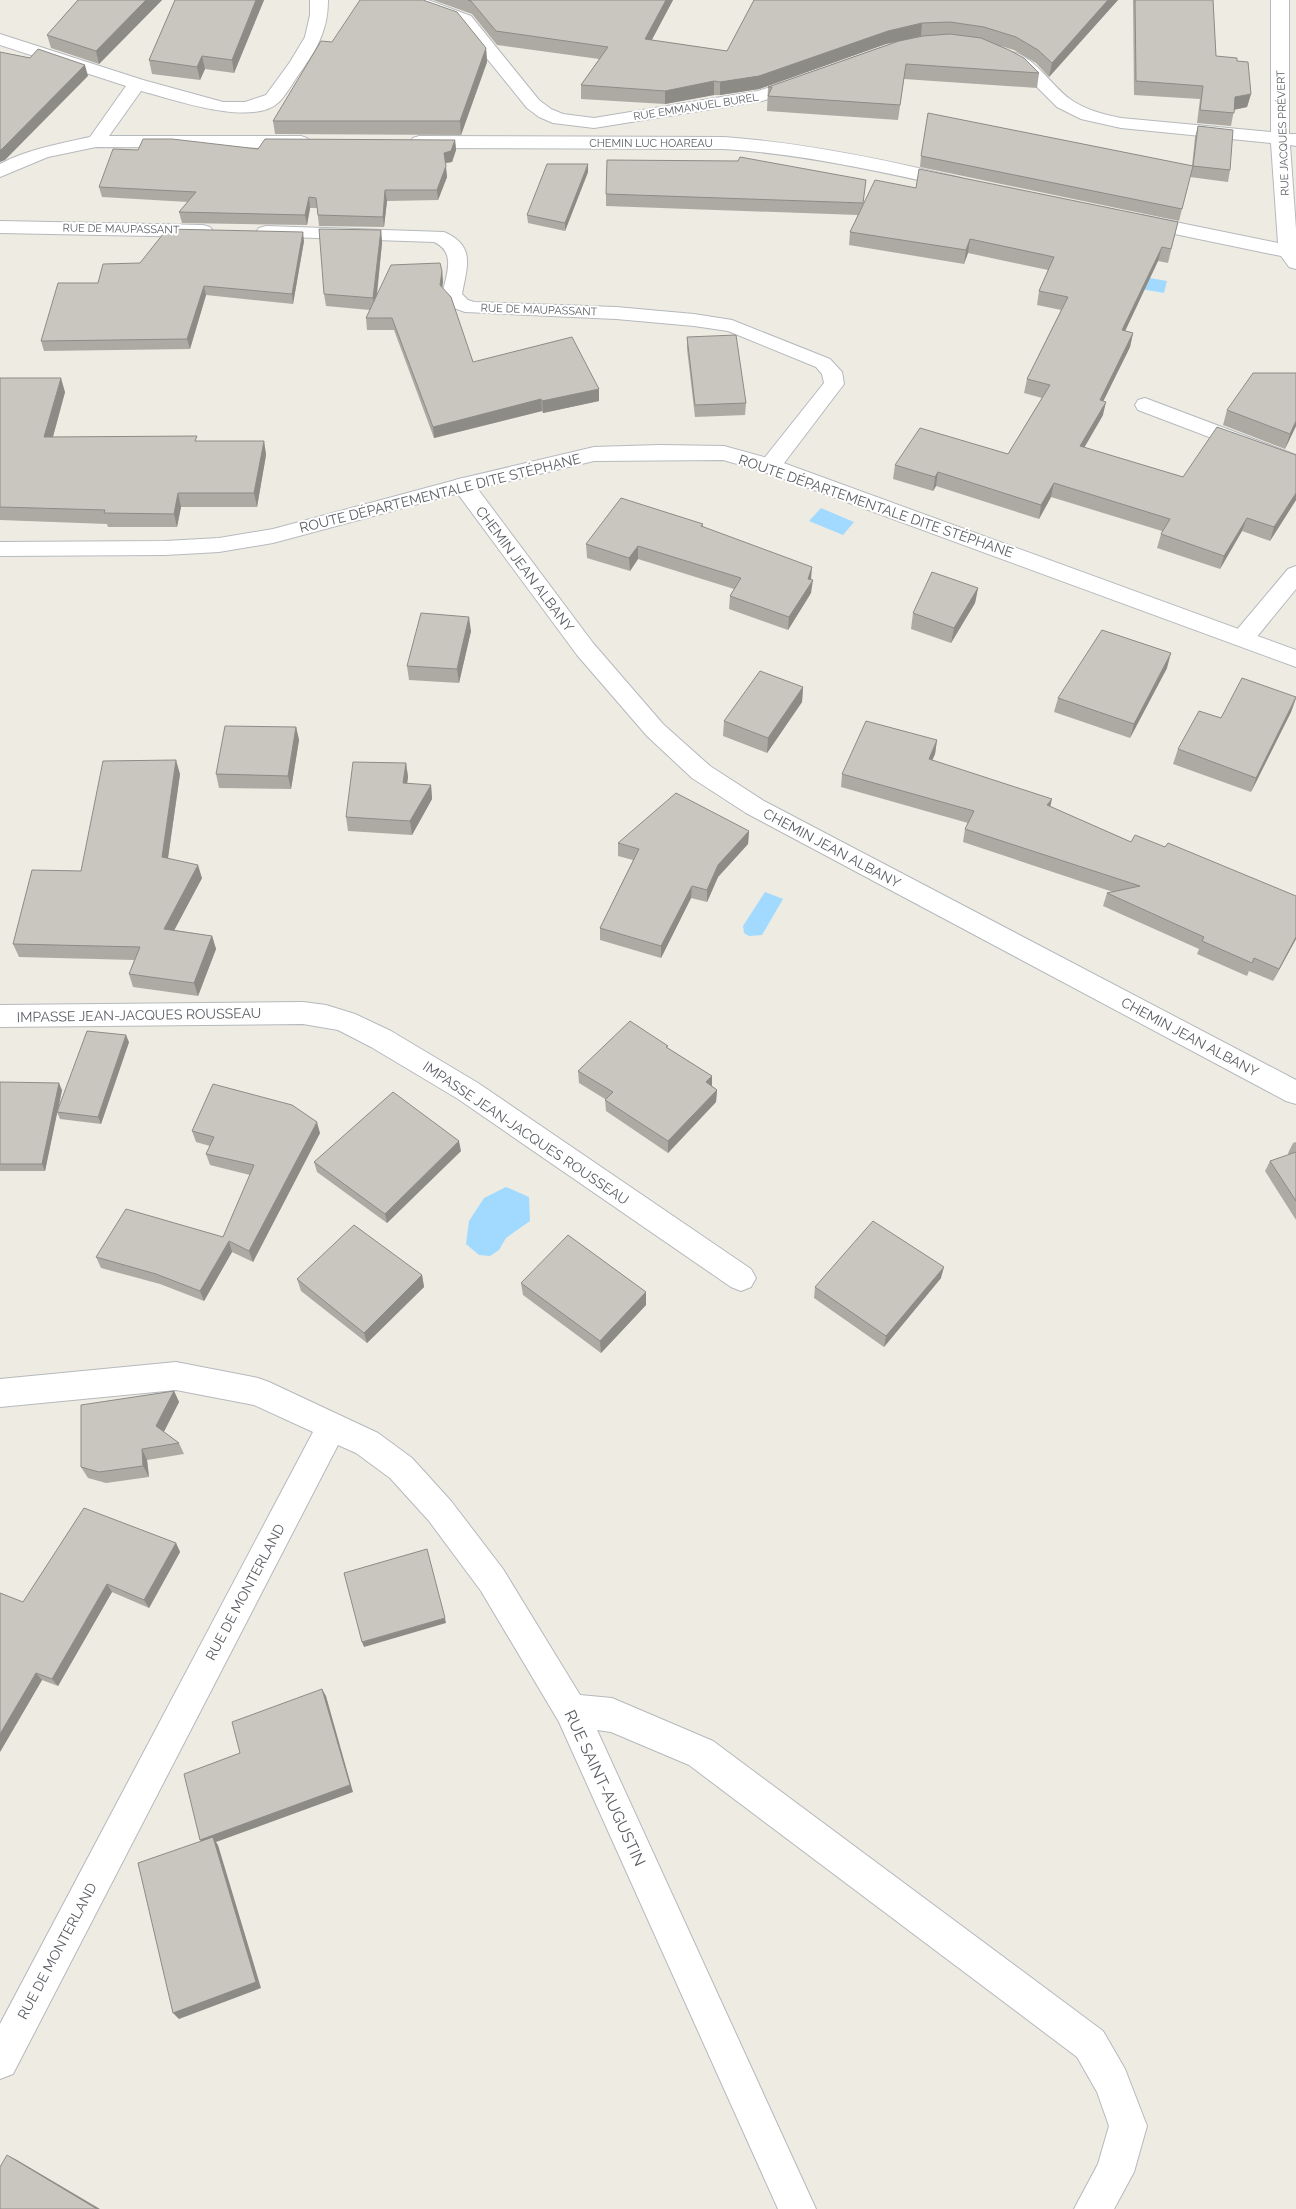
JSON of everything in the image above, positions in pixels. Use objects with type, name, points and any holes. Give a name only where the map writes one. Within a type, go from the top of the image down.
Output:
[{"type":"street","points":[[0,39],[137,84],[223,107],[245,107],[272,99],[314,37],[319,15],[319,0]]},
{"type":"street","name":"RUE EMMANUEL BUREL","points":[[410,0],[465,20],[533,104],[545,113],[559,119],[574,122],[594,123],[762,96],[817,76]]},
{"type":"street","name":"RUE JACQUES PRÉVERT","points":[[1280,0],[1293,256]]},
{"type":"street","points":[[990,50],[1014,58],[1034,73],[1056,97],[1073,109],[1094,118],[1121,123],[1288,139]]},
{"type":"street","points":[[96,141],[137,84]]},
{"type":"street","points":[[0,171],[17,162],[43,153],[96,141],[316,142]]},
{"type":"street","name":"CHEMIN LUC HOAREAU","points":[[405,142],[724,143],[762,145],[799,150],[975,186]]},
{"type":"street","points":[[1122,217],[1293,256]]},
{"type":"street","name":"RUE DE MAUPASSANT","points":[[0,227],[218,231]]},
{"type":"street","name":"RUE DE MAUPASSANT","points":[[248,231],[437,236],[448,239],[455,246],[459,254],[452,295],[461,304],[472,308],[616,313],[694,320],[732,326],[823,363],[832,372],[834,384],[770,466]]},
{"type":"street","points":[[1145,405],[1296,463]]},
{"type":"street","name":"ROUTE DÉPARTEMENTALE DITE STÉPHANE","points":[[0,548],[164,548],[219,545],[273,536],[462,485],[594,454],[724,453],[770,466],[1296,659]]},
{"type":"street","name":"CHEMIN JEAN ALBANY","points":[[462,485],[585,649],[655,730],[701,772],[755,807],[1296,1093]]},
{"type":"street","points":[[1242,638],[1296,574]]},
{"type":"street","name":"IMPASSE JEAN-JACQUES ROUSSEAU","points":[[0,1016],[303,1013],[346,1022],[381,1039],[468,1091],[741,1278]]},
{"type":"street","points":[[0,1393],[176,1376],[258,1392],[332,1426]]},
{"type":"street","name":"RUE SAINT-AUGUSTIN","points":[[332,1426],[367,1443],[401,1468],[440,1512],[492,1580],[571,1710],[797,2209]]},
{"type":"street","name":"RUE DE MONTERLAND","points":[[0,2060],[332,1426]]},
{"type":"street","points":[[571,1710],[612,1715],[701,1753],[1090,2044],[1112,2082],[1128,2126],[1115,2172],[1093,2209]]},
{"type":"water","points":[[1127,274],[1167,281],[1164,293],[1124,286]]},
{"type":"water","points":[[821,508],[854,522],[843,535],[809,521]]},
{"type":"water","points":[[765,892],[783,899],[762,935],[749,936],[744,933],[743,926]]},
{"type":"water","points":[[506,1187],[529,1197],[530,1221],[506,1238],[499,1250],[490,1256],[479,1255],[466,1244],[469,1221],[484,1198]]},
{"type":"building","points":[[78,0],[146,0],[96,51],[47,35]]},
{"type":"building","points":[[175,0],[256,0],[232,60],[202,56],[197,67],[149,60]]},
{"type":"building","points":[[360,0],[423,0],[457,12],[486,48],[460,121],[273,121],[321,41],[332,42]]},
{"type":"building","points":[[468,0],[666,0],[645,39],[727,51],[754,0],[1108,0],[1052,63],[1038,50],[1016,37],[984,27],[950,22],[922,23],[888,31],[759,76],[720,82],[714,81],[665,91],[581,85],[608,47],[496,31],[471,1]]},
{"type":"building","points":[[1135,0],[1213,0],[1216,56],[1237,58],[1237,61],[1248,62],[1251,94],[1235,97],[1234,113],[1200,110],[1203,86],[1136,81]]},
{"type":"building","points":[[950,34],[981,38],[1009,50],[1024,58],[1039,73],[906,64],[900,105],[768,96],[772,87],[768,87],[899,41],[923,36]]},
{"type":"building","points":[[38,49],[85,65],[0,150],[0,52],[30,58]]},
{"type":"building","points":[[928,113],[1193,166],[1182,209],[921,156]]},
{"type":"building","points":[[1198,126],[1233,130],[1230,170],[1193,166]]},
{"type":"building","points":[[143,139],[172,139],[258,149],[265,139],[455,140],[451,151],[444,153],[446,166],[437,190],[385,190],[383,217],[318,215],[316,198],[309,197],[305,215],[179,212],[196,192],[99,187],[113,149],[138,150]]},
{"type":"building","points":[[740,157],[866,180],[863,203],[606,194],[607,160],[738,161]]},
{"type":"building","points":[[547,164],[588,164],[565,223],[527,215]]},
{"type":"building","points":[[919,169],[1178,222],[1171,249],[1162,247],[1122,330],[1133,333],[1100,400],[1106,402],[1080,446],[1183,477],[1217,427],[1296,455],[1296,493],[1274,527],[1247,518],[1224,556],[1161,534],[1170,519],[1054,483],[1041,505],[938,472],[935,477],[895,465],[920,428],[1008,454],[1050,385],[1027,379],[1068,297],[1039,291],[1054,257],[970,239],[966,250],[850,232],[875,180],[916,188]]},
{"type":"building","points":[[167,229],[303,232],[292,294],[204,286],[187,339],[41,341],[58,283],[98,283],[103,264],[140,263]]},
{"type":"building","points":[[319,229],[381,230],[373,298],[324,294]]},
{"type":"building","points":[[440,263],[442,271],[440,285],[451,297],[473,362],[572,337],[599,389],[542,401],[541,399],[433,427],[392,318],[366,318],[391,265]]},
{"type":"building","points":[[736,335],[746,403],[695,405],[687,337]]},
{"type":"building","points":[[1253,373],[1296,373],[1296,421],[1290,434],[1227,410]]},
{"type":"building","points":[[0,378],[61,378],[44,437],[197,436],[195,441],[264,441],[254,493],[178,493],[174,514],[104,513],[105,510],[0,507]]},
{"type":"building","points":[[621,498],[703,524],[701,526],[812,567],[808,579],[813,580],[789,617],[730,596],[741,578],[638,546],[629,558],[586,544]]},
{"type":"building","points":[[932,572],[978,588],[954,628],[913,613]]},
{"type":"building","points":[[421,613],[469,617],[457,669],[407,666]]},
{"type":"building","points":[[1102,630],[1171,653],[1134,724],[1058,698]]},
{"type":"building","points":[[760,671],[803,687],[768,738],[724,721]]},
{"type":"building","points":[[1242,678],[1296,697],[1256,778],[1178,749],[1199,711],[1221,718]]},
{"type":"building","points":[[866,721],[937,740],[929,759],[1052,799],[1047,805],[1131,842],[1135,835],[1165,847],[1168,843],[1296,896],[1296,937],[1279,969],[1254,958],[1252,963],[1202,941],[1204,937],[1107,893],[1140,886],[965,829],[974,811],[842,774]]},
{"type":"building","points":[[225,726],[296,727],[288,776],[216,774]]},
{"type":"building","points":[[176,760],[162,857],[198,865],[164,929],[212,936],[194,983],[129,974],[140,947],[13,944],[32,870],[81,871],[103,761]]},
{"type":"building","points":[[353,762],[406,763],[403,783],[431,785],[410,821],[346,817]]},
{"type":"building","points":[[676,793],[749,831],[718,865],[707,890],[692,886],[661,946],[600,928],[639,849],[618,843]]},
{"type":"building","points":[[630,1021],[668,1046],[666,1047],[712,1076],[706,1082],[717,1090],[668,1141],[605,1100],[613,1092],[578,1071]]},
{"type":"building","points":[[87,1031],[126,1035],[98,1117],[57,1112]]},
{"type":"building","points":[[0,1082],[59,1083],[42,1164],[0,1164]]},
{"type":"building","points":[[213,1084],[292,1105],[317,1122],[249,1251],[229,1241],[200,1291],[156,1274],[96,1257],[126,1209],[223,1237],[254,1165],[206,1154],[214,1137],[192,1131]]},
{"type":"building","points":[[393,1092],[459,1141],[385,1214],[314,1162]]},
{"type":"building","points":[[1296,1152],[1296,1201],[1270,1161]]},
{"type":"building","points":[[873,1221],[944,1267],[886,1336],[815,1287]]},
{"type":"building","points":[[354,1225],[422,1275],[364,1333],[297,1279]]},
{"type":"building","points":[[568,1235],[646,1292],[600,1341],[521,1283]]},
{"type":"building","points":[[174,1391],[156,1426],[179,1443],[142,1449],[143,1466],[99,1472],[81,1467],[81,1405]]},
{"type":"building","points":[[84,1508],[176,1543],[144,1600],[107,1584],[52,1679],[36,1673],[0,1734],[0,1593],[23,1602]]},
{"type":"building","points":[[427,1549],[445,1618],[362,1642],[344,1573]]},
{"type":"building","points":[[322,1689],[350,1785],[200,1840],[184,1774],[240,1753],[232,1722]]},
{"type":"building","points":[[213,1837],[256,1982],[173,2013],[138,1863]]},
{"type":"building","points":[[7,2155],[97,2209],[0,2209],[0,2167]]}]
